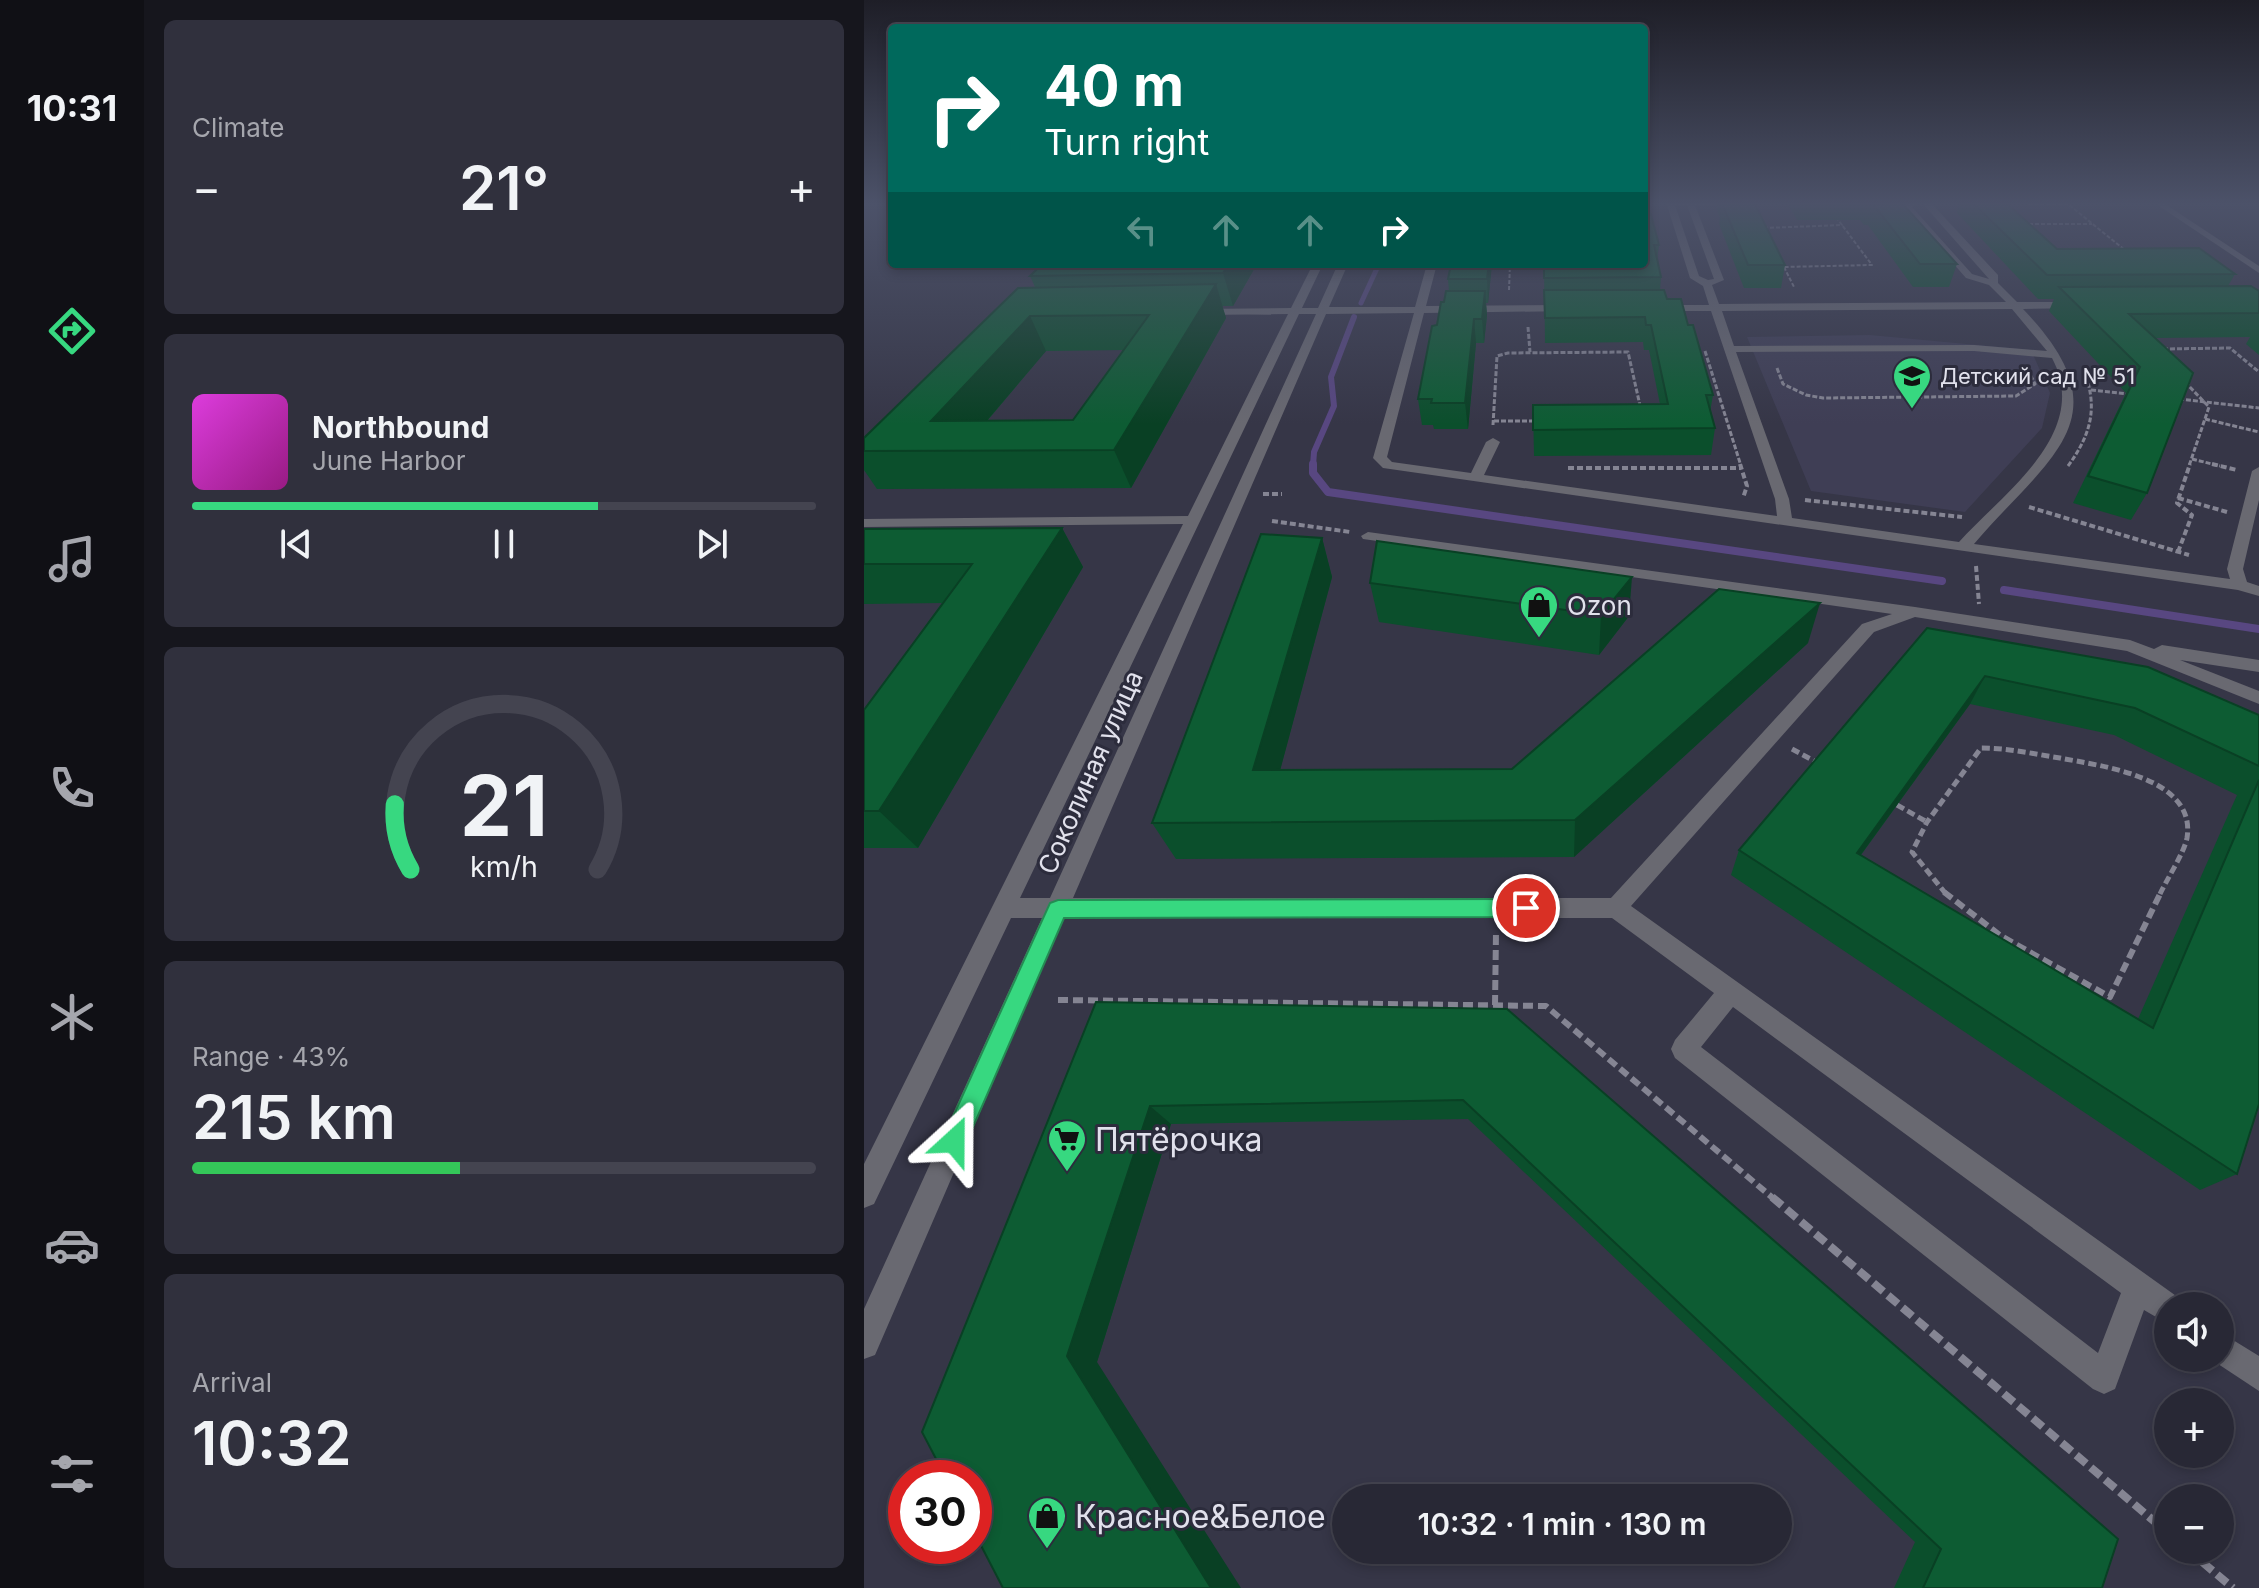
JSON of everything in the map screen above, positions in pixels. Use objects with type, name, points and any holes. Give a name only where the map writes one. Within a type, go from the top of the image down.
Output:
[{"type":"street","name":"Соколиная улица","points":[[864,1194],[1312,276]]},
{"type":"street","name":"Соколиная улица","points":[[864,1344],[1337,276]]},
{"type":"street","points":[[1429,276],[1420,320],[1380,458],[1388,465],[2240,585],[2259,591]]},
{"type":"street","points":[[1694,276],[1707,284],[1719,280],[1718,276]]},
{"type":"street","points":[[1969,276],[1993,283],[2054,355],[2060,364],[2070,401],[2063,430],[2041,460],[1985,520],[1969,547]]},
{"type":"street","points":[[1993,283],[1994,276]]},
{"type":"street","points":[[1707,284],[1782,499],[1785,522]]},
{"type":"street","points":[[1647,308],[2088,305]]},
{"type":"street","points":[[1188,312],[1586,308]]},
{"type":"street","points":[[1731,349],[1974,348],[2054,355]]},
{"type":"street","points":[[1475,478],[1493,442]]},
{"type":"street","points":[[2240,585],[2235,569],[2258,473]]},
{"type":"street","points":[[864,523],[1195,520]]},
{"type":"street","points":[[1368,536],[1915,612],[1980,625],[2259,666]]},
{"type":"street","points":[[2241,543],[2259,549]]},
{"type":"street","points":[[1616,908],[1868,628],[1915,612]]},
{"type":"street","points":[[2130,646],[2259,698]]},
{"type":"street","points":[[1004,908],[1616,908],[2154,1299]]},
{"type":"street","points":[[1731,991],[1684,1049],[2104,1378],[2138,1287]]},
{"type":"street","points":[[2234,1357],[2259,1375]]},
{"type":"path","points":[[1508,299],[1509,276]]},
{"type":"path","points":[[1789,276],[1799,297]]},
{"type":"path","points":[[1692,308],[1747,486],[1743,498],[1819,500],[1985,520]]},
{"type":"path","points":[[1527,318],[1530,352]]},
{"type":"path","points":[[2152,350],[2230,348],[2259,372]]},
{"type":"path","points":[[1770,349],[1783,384],[1806,395],[1823,398],[2016,396],[2036,381],[2017,361],[2015,353]]},
{"type":"path","points":[[1493,442],[1497,356],[1530,352],[1630,353],[1641,418]]},
{"type":"path","points":[[2178,552],[2192,515],[2177,503],[2178,498],[2209,407],[2184,381]]},
{"type":"path","points":[[2066,387],[2134,394]]},
{"type":"path","points":[[2177,399],[2259,408]]},
{"type":"path","points":[[2205,419],[2259,432]]},
{"type":"path","points":[[1494,421],[1541,421]]},
{"type":"path","points":[[2192,459],[2258,473]]},
{"type":"path","points":[[1564,468],[1741,468]]},
{"type":"path","points":[[1258,494],[1282,494]]},
{"type":"path","points":[[2178,498],[2248,517]]},
{"type":"path","points":[[2029,507],[2235,569]]},
{"type":"path","points":[[1272,521],[1368,536]]},
{"type":"path","points":[[1969,547],[1980,625]]},
{"type":"path","points":[[1770,737],[1823,766]]},
{"type":"path","points":[[1981,748],[2002,748],[2126,770],[2169,792],[2183,808],[2187,838],[2110,997],[1969,915],[1927,877],[1912,852],[1927,822],[1981,748]]},
{"type":"path","points":[[1897,805],[1927,822]]},
{"type":"path","points":[[1495,1005],[1497,908]]},
{"type":"path","points":[[1058,1000],[1546,1006],[2154,1521]]},
{"type":"path","points":[[2205,1564],[2233,1588]]},
{"type":"shaded area","name":"Детский сад № 51","points":[[1870,335],[2031,350],[2050,393],[2042,428],[1965,512],[1811,491],[1747,337]]},
{"type":"building","points":[[1449,276],[1487,276],[1487,279],[1448,279]]},
{"type":"building","points":[[1544,276],[1661,277],[1544,278]]},
{"type":"building","points":[[1216,284],[1114,450],[864,451],[864,438],[1018,288]],"holes":[[[1149,315],[1073,420],[931,421],[1030,316]]]},
{"type":"building","points":[[2251,286],[2259,291],[2259,313],[2129,314],[2193,373],[2147,493],[2088,476],[2140,367],[2059,287]]},
{"type":"building","points":[[1544,290],[1664,290],[1667,299],[1681,299],[1688,325],[1693,325],[1713,395],[1706,395],[1715,428],[1533,430],[1533,405],[1668,404],[1651,325],[1646,325],[1645,317],[1545,318]]},
{"type":"building","points":[[1446,291],[1485,291],[1482,319],[1474,319],[1465,403],[1431,403],[1432,399],[1418,399],[1432,326],[1437,325]]},
{"type":"building","points":[[1062,528],[879,811],[864,811],[864,710],[972,564],[864,564],[864,529]]},
{"type":"building","points":[[1261,534],[1322,538],[1253,770],[1512,769],[1719,589],[1820,603],[1575,820],[1152,823]]},
{"type":"building","points":[[1377,541],[1632,577],[1601,615],[1370,583]]},
{"type":"building","points":[[1927,628],[2148,667],[2259,715],[2259,766],[2135,708],[1985,676],[1857,853],[2153,1028],[2259,780],[2259,1104],[2237,1174],[1739,850]]},
{"type":"building","points":[[1096,1002],[1507,1009],[2118,1539],[2102,1588],[1923,1588],[1941,1549],[1463,1100],[1150,1106],[1067,1356],[1211,1588],[1003,1588],[991,1564],[992,1460],[937,1460],[922,1432]]},
{"type":"waterway","points":[[1361,303],[1373,276]]},
{"type":"waterway","points":[[1313,466],[1314,452],[1334,406],[1331,377],[1354,317]]},
{"type":"waterway","points":[[1313,466],[1313,473],[1328,492],[1942,581]]},
{"type":"waterway","points":[[2004,590],[2259,629]]},
{"type":"place","name":"Детский сад № 51","points":[[1912,410]]},
{"type":"place","name":"Ozon","points":[[1539,639]]},
{"type":"place","name":"Пятёрочка","points":[[1067,1173]]},
{"type":"place","name":"Красное&Белое","points":[[1047,1550]]},
{"type":"route","points":[[954,1141],[1058,909],[1526,908]]}]
